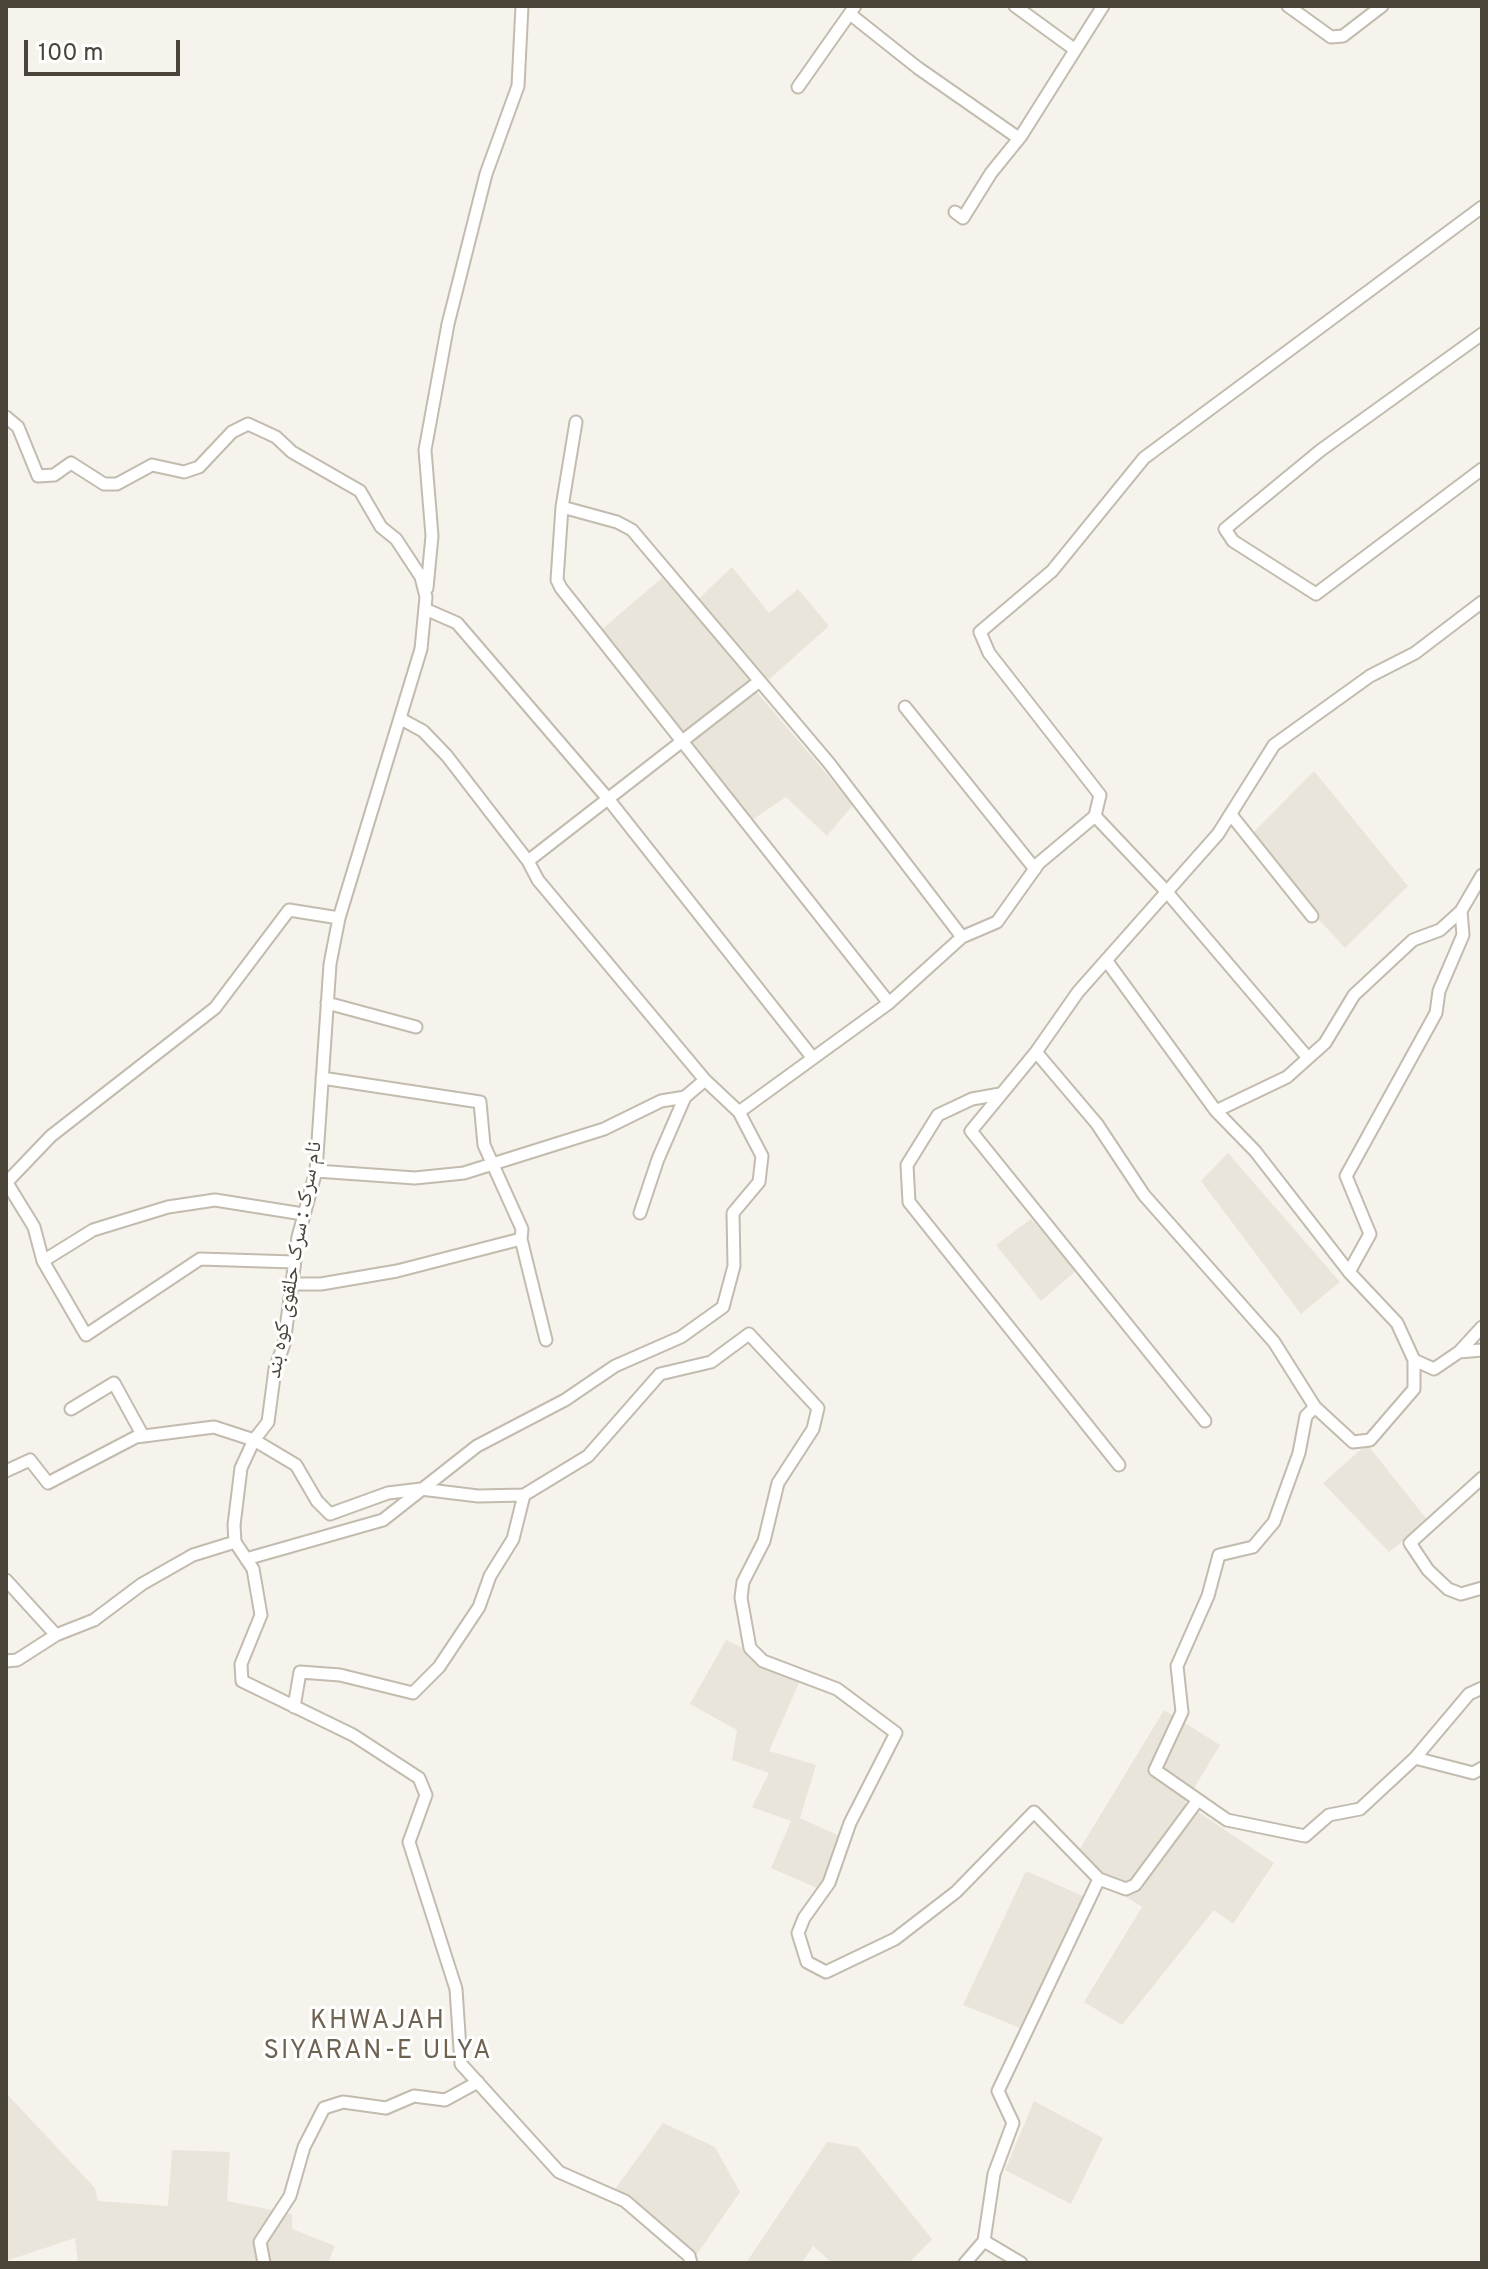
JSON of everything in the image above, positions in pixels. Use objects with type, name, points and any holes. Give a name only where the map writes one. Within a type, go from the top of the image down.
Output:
[{"type":"street","points":[[522,6],[518,86],[486,174],[448,324],[425,450],[432,536],[426,603],[457,623],[609,800],[812,1057]]},
{"type":"street","points":[[1015,6],[1074,49]]},
{"type":"street","points":[[955,212],[963,218],[1017,137],[1034,118],[1103,6]]},
{"type":"street","points":[[1288,6],[1331,37],[1343,36],[1382,6]]},
{"type":"street","points":[[798,87],[853,10],[918,68],[1017,137]]},
{"type":"street","points":[[739,1112],[889,1003],[962,937],[997,922],[1035,869],[1095,816],[1100,795],[989,653],[980,632],[1052,571],[1144,458],[1482,207]]},
{"type":"street","points":[[1482,334],[1321,450],[1225,529],[1233,541],[1316,594],[1482,469]]},
{"type":"street","name":"نام سرک : سرک حلقوی کوه بند","points":[[6,417],[18,427],[38,476],[54,475],[71,463],[104,484],[117,484],[152,465],[184,472],[199,467],[232,432],[248,424],[276,437],[292,452],[360,491],[381,527],[396,539],[421,577],[426,603],[421,649],[339,918],[327,1003],[316,1171],[303,1214],[290,1284],[284,1344],[275,1369],[268,1422],[254,1440],[241,1468],[235,1542]]},
{"type":"street","points":[[576,422],[562,507],[557,580],[561,588],[889,1003]]},
{"type":"street","points":[[562,507],[617,522],[632,530],[757,683],[829,763],[962,937]]},
{"type":"street","points":[[1205,1421],[971,1131],[1036,1052],[1078,992],[1232,816],[1274,745],[1370,676],[1415,653],[1482,602]]},
{"type":"street","points":[[528,861],[757,683]]},
{"type":"street","points":[[905,707],[1035,869]]},
{"type":"street","points":[[246,1559],[383,1520],[477,1446],[565,1400],[615,1366],[681,1337],[723,1307],[734,1266],[733,1213],[759,1182],[762,1156],[739,1112],[705,1080],[538,880],[528,861],[447,756],[423,731],[401,719]]},
{"type":"street","points":[[1095,816],[1166,891],[1308,1058]]},
{"type":"street","points":[[1232,816],[1312,916]]},
{"type":"street","points":[[1216,1111],[1287,1077],[1325,1043],[1354,995],[1413,940],[1440,930],[1461,911],[1482,875]]},
{"type":"street","points":[[294,1262],[200,1259],[86,1335],[43,1261],[34,1227],[6,1183],[51,1136],[215,1008],[289,910],[339,918]]},
{"type":"street","points":[[1349,1272],[1370,1234],[1346,1176],[1436,1013],[1439,991],[1463,935],[1461,911]]},
{"type":"street","points":[[1036,1052],[1097,1124],[1144,1195],[1274,1342],[1315,1407],[1353,1442],[1370,1440],[1414,1389],[1414,1360],[1397,1323],[1349,1272],[1255,1151],[1216,1111],[1106,960]]},
{"type":"street","points":[[327,1003],[416,1027]]},
{"type":"street","points":[[322,1078],[480,1102],[484,1145],[522,1229],[521,1239],[546,1340]]},
{"type":"street","points":[[640,1213],[658,1159],[685,1097],[705,1080]]},
{"type":"street","points":[[1000,1094],[972,1099],[938,1115],[907,1165],[909,1202],[1119,1465]]},
{"type":"street","points":[[316,1171],[415,1178],[464,1173],[604,1129],[661,1101],[685,1097]]},
{"type":"street","points":[[43,1261],[93,1230],[168,1207],[215,1200],[303,1214]]},
{"type":"street","points":[[290,1284],[321,1284],[397,1271],[521,1239]]},
{"type":"street","points":[[1414,1360],[1434,1369],[1459,1352],[1482,1327]]},
{"type":"street","points":[[6,1471],[30,1460],[48,1483],[143,1436],[214,1427],[254,1440],[296,1465],[317,1501],[330,1514],[388,1493],[421,1489],[478,1496],[524,1495],[588,1456],[660,1374],[711,1362],[749,1334],[818,1408],[813,1429],[778,1483],[764,1541],[743,1582],[741,1598],[750,1648],[763,1661],[837,1689],[896,1733],[850,1823],[829,1883],[804,1918],[798,1933],[807,1962],[826,1972],[895,1939],[956,1892],[1034,1812],[1099,1879],[1126,1889],[1135,1885],[1198,1800]]},
{"type":"street","points":[[1459,1352],[1482,1350]]},
{"type":"street","points":[[71,1409],[114,1383],[143,1436]]},
{"type":"street","points":[[1315,1407],[1306,1416],[1299,1453],[1274,1522],[1253,1547],[1219,1555],[1208,1596],[1177,1666],[1182,1712],[1155,1770],[1227,1820],[1305,1836],[1329,1815],[1360,1809],[1415,1758],[1469,1694],[1482,1688]]},
{"type":"street","points":[[1482,1478],[1410,1543],[1428,1570],[1448,1589],[1461,1594],[1482,1588]]},
{"type":"street","points":[[294,1707],[300,1672],[340,1675],[413,1693],[439,1667],[479,1607],[490,1576],[513,1539],[524,1495]]},
{"type":"street","points":[[6,1661],[17,1660],[56,1635],[94,1620],[142,1584],[193,1555],[235,1542],[253,1569],[261,1615],[241,1664],[242,1681],[353,1735],[419,1778],[426,1795],[409,1842],[456,1989],[461,2064],[559,2172],[625,2201],[689,2256],[691,2263]]},
{"type":"street","points":[[6,1580],[56,1635]]},
{"type":"street","points":[[1415,1758],[1473,1773],[1482,1768]]},
{"type":"street","points":[[965,2263],[984,2241],[994,2174],[1013,2123],[998,2091],[1099,1879]]},
{"type":"street","points":[[264,2263],[260,2242],[290,2196],[304,2147],[324,2108],[343,2102],[386,2108],[414,2096],[445,2100],[478,2082]]},
{"type":"street","points":[[984,2241],[1021,2263]]},
{"type":"shaded area","points":[[732,567],[769,613],[798,589],[829,626],[756,691],[853,805],[827,836],[786,797],[752,820],[600,631],[662,578],[690,607]]},
{"type":"shaded area","points":[[1314,771],[1408,886],[1345,948],[1246,840]]},
{"type":"shaded area","points":[[1228,1153],[1340,1282],[1301,1314],[1201,1181]]},
{"type":"shaded area","points":[[1031,1219],[1077,1270],[1041,1301],[996,1245]]},
{"type":"shaded area","points":[[1367,1444],[1428,1521],[1389,1552],[1323,1483]]},
{"type":"shaded area","points":[[726,1640],[802,1676],[769,1751],[816,1765],[800,1818],[848,1840],[826,1892],[771,1868],[791,1821],[752,1807],[769,1773],[732,1760],[737,1730],[690,1704]]},
{"type":"shaded area","points":[[1164,1710],[1220,1745],[1185,1803],[1274,1863],[1233,1924],[1214,1910],[1122,2025],[1084,2002],[1142,1907],[1072,1862]]},
{"type":"shaded area","points":[[1026,1871],[1085,1897],[1020,2028],[963,2005]]},
{"type":"shaded area","points":[[6,2093],[95,2188],[98,2201],[168,2206],[172,2150],[230,2152],[227,2201],[292,2214],[292,2229],[335,2246],[328,2263],[78,2263],[75,2238],[6,2261]]},
{"type":"shaded area","points":[[1034,2101],[1103,2138],[1071,2204],[1005,2170]]},
{"type":"shaded area","points":[[663,2123],[715,2147],[740,2192],[691,2263],[613,2192]]},
{"type":"shaded area","points":[[827,2142],[858,2147],[932,2239],[909,2263],[832,2263],[813,2246],[802,2263],[746,2263]]},
{"type":"district","name":"KHWAJAH SIYARAN-E ULYA","points":[[378,2038]]}]
